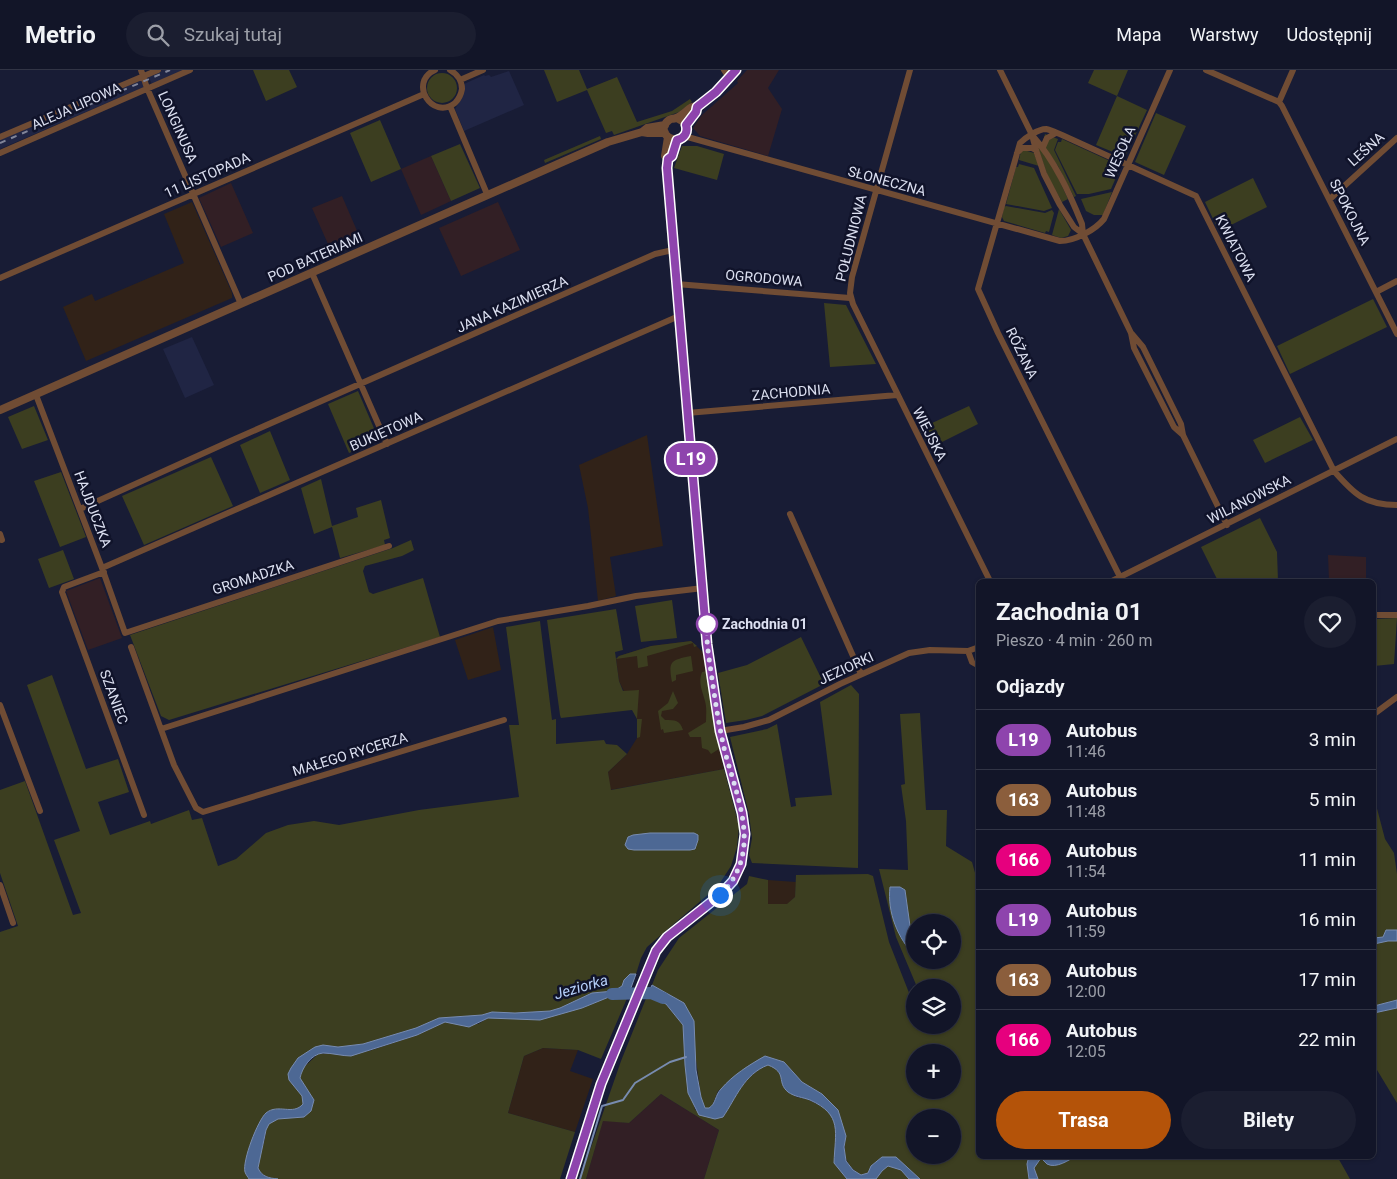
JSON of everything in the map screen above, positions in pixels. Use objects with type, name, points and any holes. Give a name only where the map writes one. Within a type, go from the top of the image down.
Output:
[{"type":"street","name":"ALEJA LIPOWA","points":[[0,137],[142,74],[158,70]]},
{"type":"street","name":"ALEJA LIPOWA","points":[[0,153],[190,70]]},
{"type":"street","points":[[434,70],[426,77],[423,86],[424,94],[432,104],[443,108],[457,101],[461,94],[460,80],[450,70]]},
{"type":"street","points":[[460,80],[483,70]]},
{"type":"street","points":[[724,70],[730,78]]},
{"type":"street","points":[[572,1179],[601,1084],[649,967],[661,943],[728,888],[741,864],[744,845],[744,824],[720,731],[707,644],[673,250],[668,159],[665,154],[666,132],[670,120],[677,118],[691,108],[697,107],[730,78],[736,70]]},
{"type":"street","name":"POŁUDNIOWA","points":[[850,298],[852,277],[910,70]]},
{"type":"street","points":[[1000,70],[1032,135],[1044,174],[1074,227],[1083,234]]},
{"type":"street","name":"WESOŁA","points":[[1083,234],[1099,225],[1104,219],[1170,70]]},
{"type":"street","points":[[1206,70],[1279,102],[1293,70]]},
{"type":"street","name":"LONGINUSA","points":[[142,74],[241,304]]},
{"type":"street","name":"11 LISTOPADA","points":[[0,278],[424,94]]},
{"type":"street","name":"SPOKOJNA","points":[[1279,102],[1397,334]]},
{"type":"street","points":[[450,106],[487,194]]},
{"type":"street","points":[[668,159],[672,156],[686,130],[686,125],[696,112],[697,107]]},
{"type":"street","points":[[677,118],[686,125]]},
{"type":"street","name":"KWIATOWA","points":[[1032,135],[1045,129],[1056,133],[1196,196],[1334,471],[1356,494],[1367,501],[1397,505]]},
{"type":"street","name":"POD BATERIAMI","points":[[0,410],[608,142],[642,132],[666,132],[681,138]]},
{"type":"street","points":[[1043,147],[1047,138],[1056,133]]},
{"type":"street","points":[[1032,135],[1043,147],[1056,167],[1082,224],[1083,234],[1131,333],[1134,348],[1174,427],[1182,435],[1227,525]]},
{"type":"street","name":"RÓŻANA","points":[[1032,135],[1021,141],[978,284],[979,294],[1121,579]]},
{"type":"street","name":"SŁONECZNA","points":[[681,138],[1060,241],[1066,241],[1083,234]]},
{"type":"street","name":"LEŚNA","points":[[1330,199],[1397,138]]},
{"type":"street","points":[[1016,156],[1022,148],[1036,150]]},
{"type":"street","name":"JANA KAZIMIERZA","points":[[80,509],[655,254],[673,250]]},
{"type":"street","points":[[312,273],[387,444]]},
{"type":"street","points":[[1376,292],[1397,281]]},
{"type":"street","name":"OGRODOWA","points":[[676,284],[850,298]]},
{"type":"street","name":"WIEJSKA","points":[[850,298],[989,579]]},
{"type":"street","name":"BUKIETOWA","points":[[64,587],[679,316]]},
{"type":"street","points":[[1131,333],[1143,346],[1181,424],[1182,435]]},
{"type":"street","points":[[1152,382],[1159,379]]},
{"type":"street","name":"HAJDUCZKA","points":[[36,395],[125,633]]},
{"type":"street","name":"ZACHODNIA","points":[[687,414],[897,395]]},
{"type":"street","name":"WILANOWSKA","points":[[1121,579],[1397,439]]},
{"type":"street","points":[[790,514],[861,674]]},
{"type":"street","name":"GROMADZKA","points":[[125,633],[389,546]]},
{"type":"street","name":"SZANIEC","points":[[64,587],[63,596],[144,815]]},
{"type":"street","points":[[131,647],[161,729],[498,622],[636,596],[703,588]]},
{"type":"street","points":[[1376,615],[1397,615]]},
{"type":"street","points":[[976,649],[968,651],[972,662],[976,664]]},
{"type":"street","name":"JEZIORKI","points":[[720,731],[769,720],[861,674],[917,651],[968,651]]},
{"type":"street","points":[[1376,713],[1397,697]]},
{"type":"street","points":[[0,705],[40,811]]},
{"type":"street","name":"MAŁEGO RYCERZA","points":[[161,729],[174,765],[189,795],[196,808],[204,812],[504,720]]},
{"type":"street","points":[[0,884],[12,923]]},
{"type":"shaded area","points":[[162,70],[183,70],[152,84],[148,76]]},
{"type":"shaded area","points":[[747,70],[779,70],[768,88],[782,109],[768,156],[700,136],[693,128],[702,115],[738,83],[737,81]]},
{"type":"shaded area","points":[[509,71],[524,105],[464,131],[455,109],[462,98],[464,84],[484,75],[491,77]]},
{"type":"shaded area","points":[[141,80],[144,87],[0,149],[0,139]]},
{"type":"shaded area","points":[[431,156],[451,201],[421,215],[401,169]]},
{"type":"shaded area","points":[[231,183],[253,233],[221,247],[199,198]]},
{"type":"shaded area","points":[[342,196],[361,240],[332,253],[312,208]]},
{"type":"shaded area","points":[[192,202],[232,293],[232,298],[86,361],[63,307],[92,294],[95,301],[184,263],[164,214]]},
{"type":"shaded area","points":[[498,202],[520,250],[461,276],[439,228]]},
{"type":"shaded area","points":[[192,337],[214,385],[185,398],[163,349]]},
{"type":"shaded area","points":[[647,435],[663,546],[610,557],[616,596],[598,601],[588,508],[579,465]]},
{"type":"shaded area","points":[[1328,555],[1366,557],[1366,579],[1329,579]]},
{"type":"shaded area","points":[[100,578],[122,638],[88,650],[66,591]]},
{"type":"shaded area","points":[[493,627],[501,670],[468,680],[455,640]]},
{"type":"shaded area","points":[[691,641],[705,654],[715,730],[724,769],[610,790],[608,772],[627,754],[637,738],[637,719],[619,681],[616,659],[619,656],[651,646]]},
{"type":"shaded area","points":[[650,833],[694,833],[698,835],[698,840],[695,849],[690,850],[634,850],[628,849],[625,845],[628,837]]},
{"type":"shaded area","points":[[768,880],[796,882],[795,897],[788,904],[768,904]]},
{"type":"shaded area","points":[[890,887],[900,887],[905,890],[908,914],[906,914],[906,945],[895,925],[890,906]]},
{"type":"shaded area","points":[[1386,930],[1397,930],[1397,941],[1376,944],[1376,938],[1383,937]]},
{"type":"shaded area","points":[[630,974],[636,974],[628,996],[609,997],[582,1008],[540,1020],[488,1018],[469,1027],[445,1022],[417,1035],[351,1056],[323,1053],[315,1056],[305,1066],[300,1078],[314,1100],[311,1111],[304,1117],[278,1119],[269,1124],[266,1130],[258,1168],[266,1176],[278,1179],[249,1179],[246,1174],[245,1167],[248,1150],[266,1113],[275,1109],[295,1109],[303,1104],[302,1096],[289,1080],[288,1074],[298,1058],[315,1047],[363,1044],[416,1028],[439,1018],[482,1015],[492,1012],[550,1011],[592,993],[614,991],[622,986],[624,980]]},
{"type":"shaded area","points":[[652,985],[684,1003],[694,1021],[696,1070],[705,1108],[711,1106],[719,1091],[731,1079],[759,1059],[765,1056],[784,1062],[802,1082],[822,1094],[838,1110],[846,1136],[844,1147],[846,1161],[853,1170],[861,1175],[868,1173],[871,1166],[882,1157],[896,1157],[920,1179],[909,1179],[901,1170],[888,1166],[876,1179],[847,1179],[834,1163],[836,1133],[832,1118],[828,1112],[810,1100],[788,1092],[783,1085],[778,1071],[768,1065],[747,1080],[723,1117],[715,1119],[699,1115],[688,1093],[683,1025],[666,1004],[647,996]]},
{"type":"shaded area","points":[[1397,1000],[1397,1008],[1376,1013],[1376,1005]]},
{"type":"shaded area","points":[[543,1048],[578,1050],[570,1071],[593,1079],[575,1132],[508,1113],[524,1056]]},
{"type":"shaded area","points":[[661,1094],[719,1130],[704,1179],[586,1179],[603,1120],[629,1123]]},
{"type":"shaded area","points":[[1028,1159],[1040,1159],[1034,1168],[1038,1179],[1029,1179]]},
{"type":"shaded area","points":[[1042,1159],[1070,1159],[1054,1165],[1047,1164]]},
{"type":"green space","points":[[253,70],[289,70],[297,87],[266,101]]},
{"type":"green space","points":[[544,70],[579,70],[587,89],[617,77],[637,122],[672,111],[690,99],[692,102],[679,112],[614,135],[612,131],[606,133],[587,90],[557,102]]},
{"type":"green space","points":[[1094,70],[1128,70],[1117,96],[1088,83]]},
{"type":"green space","points":[[442,73],[448,74],[456,82],[456,94],[448,102],[442,103],[436,102],[428,94],[427,88],[428,82],[436,74]]},
{"type":"green space","points":[[1117,96],[1147,110],[1125,157],[1096,145]]},
{"type":"green space","points":[[1156,113],[1186,126],[1164,175],[1135,162]]},
{"type":"green space","points":[[380,120],[401,169],[371,182],[350,133]]},
{"type":"green space","points":[[1045,134],[1058,139],[1054,150],[1076,196],[1074,197],[1058,166],[1045,148],[1043,141]]},
{"type":"green space","points":[[600,136],[601,139],[545,163],[544,160]]},
{"type":"green space","points":[[1062,139],[1121,166],[1111,189],[1089,194],[1077,194],[1055,150],[1058,142],[1061,142]]},
{"type":"green space","points":[[1036,142],[1054,169],[1068,199],[1062,202],[1048,177]]},
{"type":"green space","points":[[460,144],[480,188],[451,201],[431,156]]},
{"type":"green space","points":[[682,146],[697,146],[724,154],[717,180],[674,168]]},
{"type":"green space","points":[[1021,151],[1034,153],[1039,166],[1019,160]]},
{"type":"green space","points":[[1019,164],[1034,168],[1052,208],[1044,211],[1006,204],[1016,167]]},
{"type":"green space","points":[[1253,178],[1267,207],[1219,231],[1205,202]]},
{"type":"green space","points":[[1112,192],[1103,215],[1094,215],[1086,211],[1081,199]]},
{"type":"green space","points":[[1004,207],[1045,213],[1052,210],[1054,213],[1049,232],[1046,231],[1045,233],[1004,221],[1002,217]]},
{"type":"green space","points":[[1059,209],[1071,230],[1068,236],[1061,238],[1052,235]]},
{"type":"green space","points":[[1373,299],[1387,327],[1290,374],[1277,346]]},
{"type":"green space","points":[[824,303],[846,305],[876,364],[830,367]]},
{"type":"green space","points":[[358,391],[379,440],[349,453],[328,404]]},
{"type":"green space","points":[[34,406],[48,440],[22,449],[8,417]]},
{"type":"green space","points":[[969,406],[978,424],[930,448],[919,429]]},
{"type":"green space","points":[[1300,417],[1313,440],[1265,463],[1253,440]]},
{"type":"green space","points":[[270,431],[290,480],[260,493],[240,445]]},
{"type":"green space","points":[[211,457],[233,506],[144,545],[122,496]]},
{"type":"green space","points":[[61,472],[86,537],[60,547],[34,481]]},
{"type":"green space","points":[[321,479],[332,526],[358,517],[356,508],[381,500],[390,538],[384,540],[385,545],[340,558],[332,527],[314,534],[301,488]]},
{"type":"green space","points":[[1260,518],[1277,552],[1278,579],[1217,579],[1201,547]]},
{"type":"green space","points":[[411,540],[414,550],[402,556],[365,566],[363,571],[369,592],[373,594],[423,578],[440,637],[169,720],[161,716],[130,635],[393,548]]},
{"type":"green space","points":[[63,550],[74,579],[49,588],[38,559]]},
{"type":"green space","points":[[672,600],[677,638],[641,642],[635,606]]},
{"type":"green space","points":[[616,609],[623,650],[615,652],[619,681],[623,691],[639,690],[637,719],[632,710],[561,718],[547,620]]},
{"type":"green space","points":[[1397,618],[1394,664],[1376,666],[1376,619]]},
{"type":"green space","points":[[540,621],[552,720],[556,719],[556,744],[604,740],[606,744],[617,745],[627,754],[608,772],[611,790],[724,769],[739,826],[737,847],[731,866],[718,886],[647,947],[636,974],[630,974],[624,980],[622,986],[614,991],[592,993],[550,1011],[492,1012],[482,1015],[439,1018],[416,1028],[363,1044],[338,1047],[323,1045],[309,1051],[291,1068],[302,1096],[303,1104],[297,1109],[267,1112],[245,1172],[249,1179],[0,1179],[0,932],[18,926],[0,873],[0,790],[25,781],[73,915],[81,913],[54,840],[80,831],[27,685],[52,675],[86,769],[118,759],[129,792],[98,802],[110,835],[150,821],[151,824],[189,810],[192,820],[202,818],[218,866],[236,859],[266,833],[288,825],[314,821],[339,825],[419,810],[519,797],[509,725],[519,725],[506,627]]},
{"type":"green space","points":[[801,637],[824,684],[762,716],[726,723],[718,673],[747,665]]},
{"type":"green space","points":[[691,641],[697,646],[694,647],[693,643],[647,656],[648,666],[638,668],[637,656],[616,659],[619,656],[651,646]]},
{"type":"green space","points":[[691,656],[693,671],[676,675],[676,680],[672,682],[670,670],[672,663],[675,660]]},
{"type":"green space","points":[[707,671],[719,749],[711,754],[708,750],[702,748],[701,737],[690,737],[688,733],[706,722],[706,706],[700,680],[702,672]]},
{"type":"green space","points":[[851,685],[859,694],[858,868],[752,863],[749,855],[752,838],[749,814],[730,737],[767,729],[777,724],[791,807],[796,806],[795,798],[832,795],[820,702]]},
{"type":"green space","points":[[673,691],[678,703],[673,709],[662,711],[661,716],[665,720],[679,722],[683,730],[664,733],[663,729],[661,730],[658,711],[668,703]]},
{"type":"green space","points":[[920,713],[926,810],[947,810],[946,846],[972,862],[976,876],[976,1159],[1028,1159],[1029,1179],[920,1179],[896,1157],[882,1157],[871,1166],[868,1173],[861,1175],[848,1163],[845,1154],[846,1136],[822,1094],[802,1082],[784,1062],[765,1056],[718,1091],[712,1106],[705,1108],[701,1097],[696,1060],[684,1003],[652,985],[658,970],[679,938],[747,884],[749,876],[768,880],[768,904],[787,904],[795,897],[796,875],[868,874],[873,876],[889,942],[906,985],[906,1034],[961,1034],[961,979],[914,979],[909,969],[961,969],[961,914],[908,914],[905,890],[890,893],[896,927],[906,945],[906,961],[896,937],[879,869],[908,870],[906,821],[901,785],[905,784],[900,714]]},
{"type":"green space","points":[[637,719],[642,719],[640,737],[637,738]]},
{"type":"green space","points":[[1376,805],[1385,839],[1394,853],[1397,874],[1397,930],[1386,930],[1383,937],[1376,938]]},
{"type":"green space","points":[[1397,941],[1397,1000],[1376,1005],[1376,944]]},
{"type":"green space","points":[[628,996],[601,1059],[578,1050],[543,1048],[524,1056],[508,1113],[575,1132],[560,1179],[278,1179],[264,1175],[260,1171],[260,1156],[269,1123],[281,1118],[304,1117],[314,1100],[300,1078],[302,1069],[318,1054],[369,1051],[417,1035],[445,1022],[478,1024],[488,1018],[582,1008],[609,997]]},
{"type":"green space","points":[[647,996],[666,1004],[683,1025],[685,1065],[695,1110],[723,1117],[741,1087],[753,1075],[768,1065],[776,1068],[781,1074],[782,1082],[796,1097],[807,1099],[825,1108],[832,1115],[836,1126],[834,1163],[847,1179],[704,1179],[719,1130],[661,1094],[629,1123],[603,1121],[586,1179],[580,1179],[621,1061]]},
{"type":"green space","points":[[1397,1008],[1397,1103],[1376,1068],[1376,1013]]},
{"type":"green space","points":[[1040,1159],[1066,1162],[1071,1159],[1339,1159],[1350,1179],[1038,1179],[1034,1168]]},
{"type":"green space","points":[[888,1166],[901,1170],[909,1179],[876,1179]]},
{"type":"waterway","name":"Jeziorka","points":[[612,994],[651,993],[663,998]]},
{"type":"waterway","points":[[580,1179],[602,1106],[623,1100],[635,1083],[670,1062],[686,1057]]},
{"type":"railway","points":[[0,143],[170,70]]},
{"type":"bus line","name":"L19","points":[[571,1179],[601,1084],[656,951],[667,937],[728,888],[738,872],[743,854],[744,824],[720,731],[707,644],[667,168],[668,159],[672,156],[677,140],[684,136],[686,125],[696,112],[697,107],[716,92],[736,70]]},
{"type":"place","name":"Zachodnia 01","points":[[707,624]]},
{"type":"route","points":[[707,624],[707,644],[717,715],[742,813],[745,834],[743,854],[738,872],[728,888],[720,895]]}]
